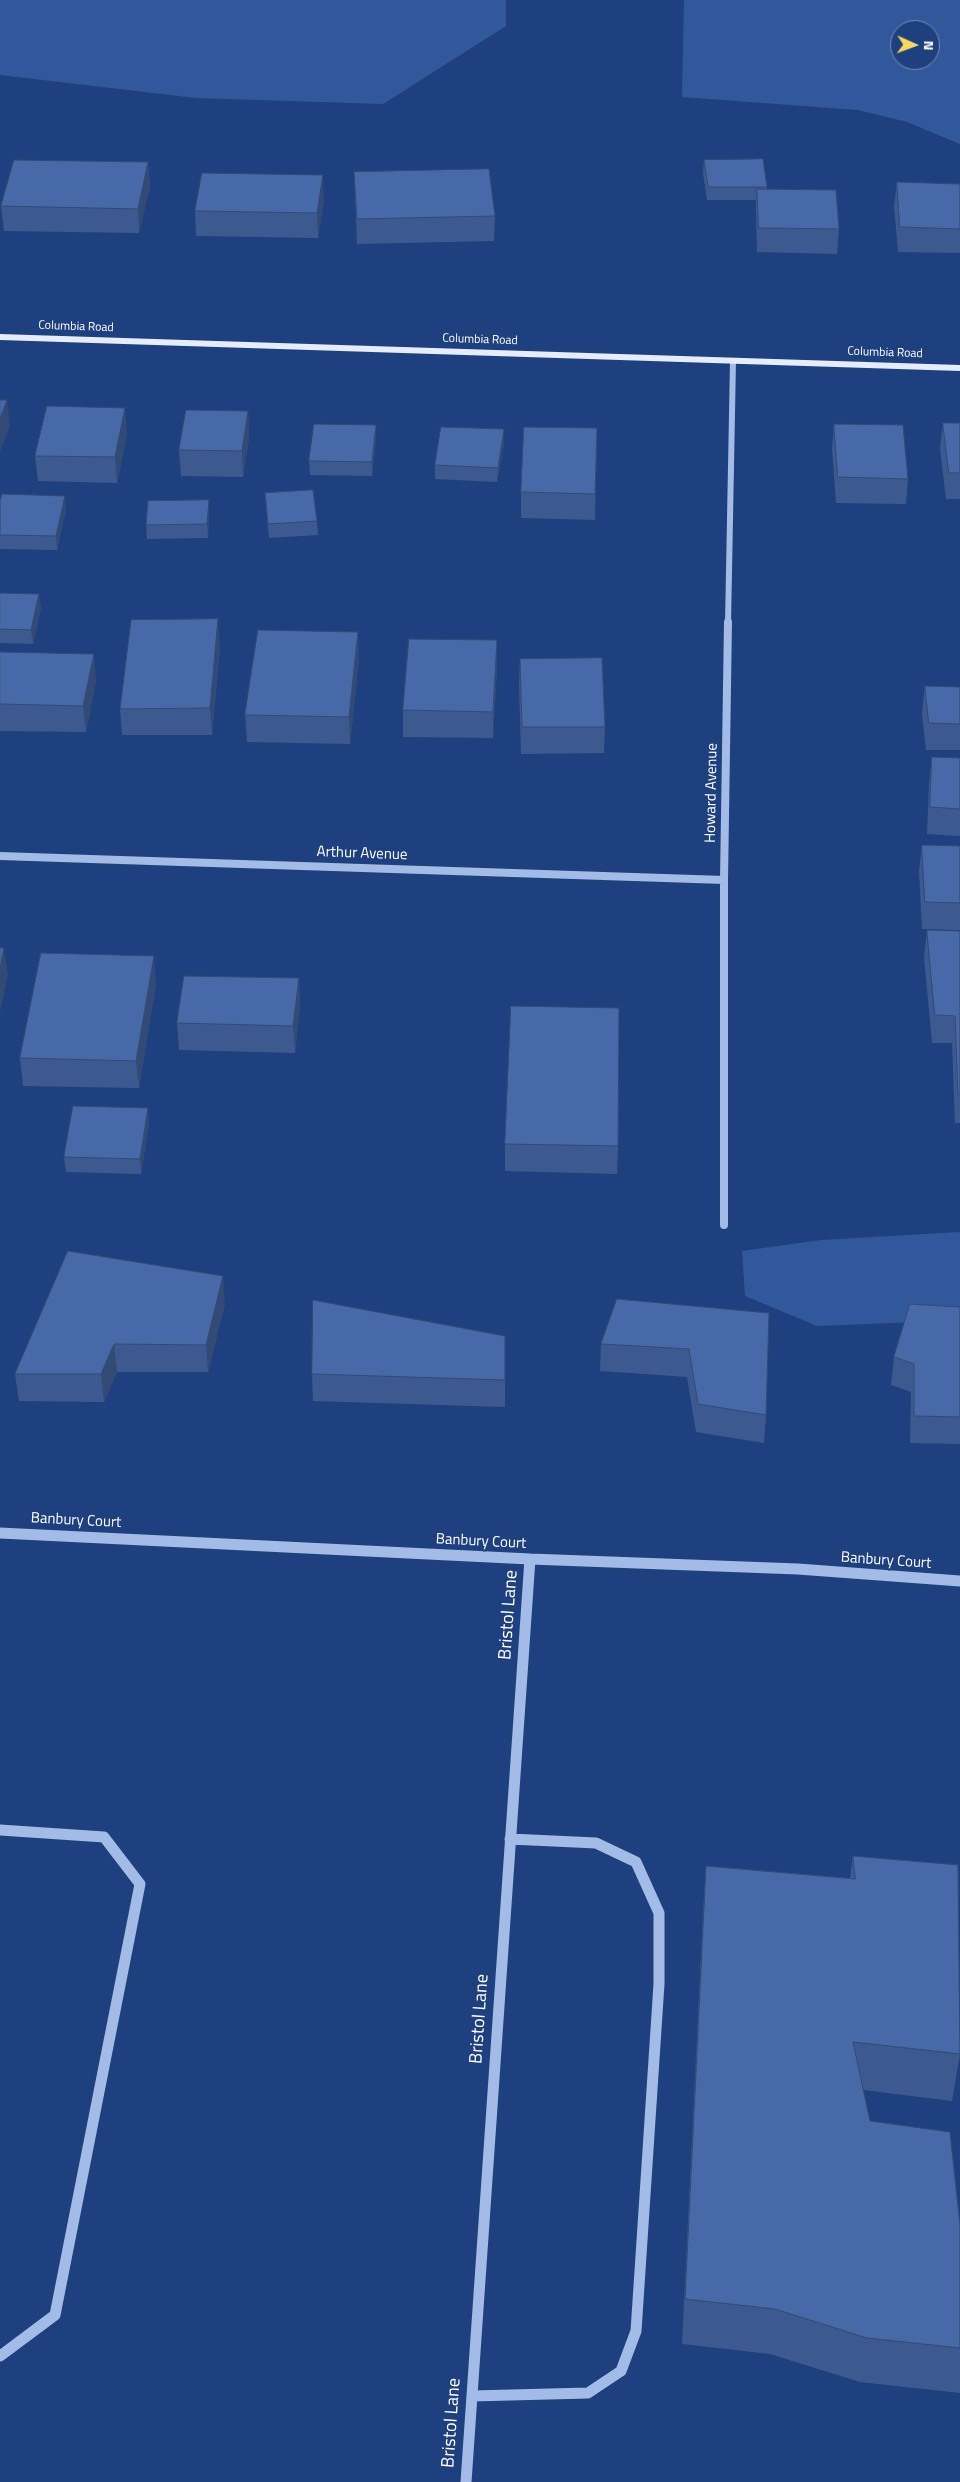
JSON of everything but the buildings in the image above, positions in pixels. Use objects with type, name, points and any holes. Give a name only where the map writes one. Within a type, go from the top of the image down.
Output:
[{"type":"main road","name":"Columbia Road","points":[[0,337],[960,368]]},
{"type":"street","name":"Howard Avenue","points":[[724,1225],[724,880],[734,361]]},
{"type":"street","name":"Arthur Avenue","points":[[0,856],[724,880]]},
{"type":"street","name":"Banbury Court","points":[[0,1533],[530,1559],[798,1569],[960,1581]]},
{"type":"street","name":"Bristol Lane","points":[[466,2482],[530,1559]]},
{"type":"street","points":[[0,1830],[104,1837],[140,1884],[55,2315],[0,2356]]},
{"type":"street","points":[[472,2396],[588,2393],[621,2371],[636,2331],[637,2321],[659,1984],[659,1913],[636,1862],[596,1843],[510,1840]]},
{"type":"shaded area","points":[[0,0],[506,0],[506,26],[383,104],[196,98],[0,75]]},
{"type":"shaded area","points":[[684,0],[960,0],[960,144],[907,122],[858,110],[682,97]]},
{"type":"shaded area","points":[[960,1232],[960,1347],[941,1321],[817,1326],[745,1296],[742,1251],[821,1240]]}]
